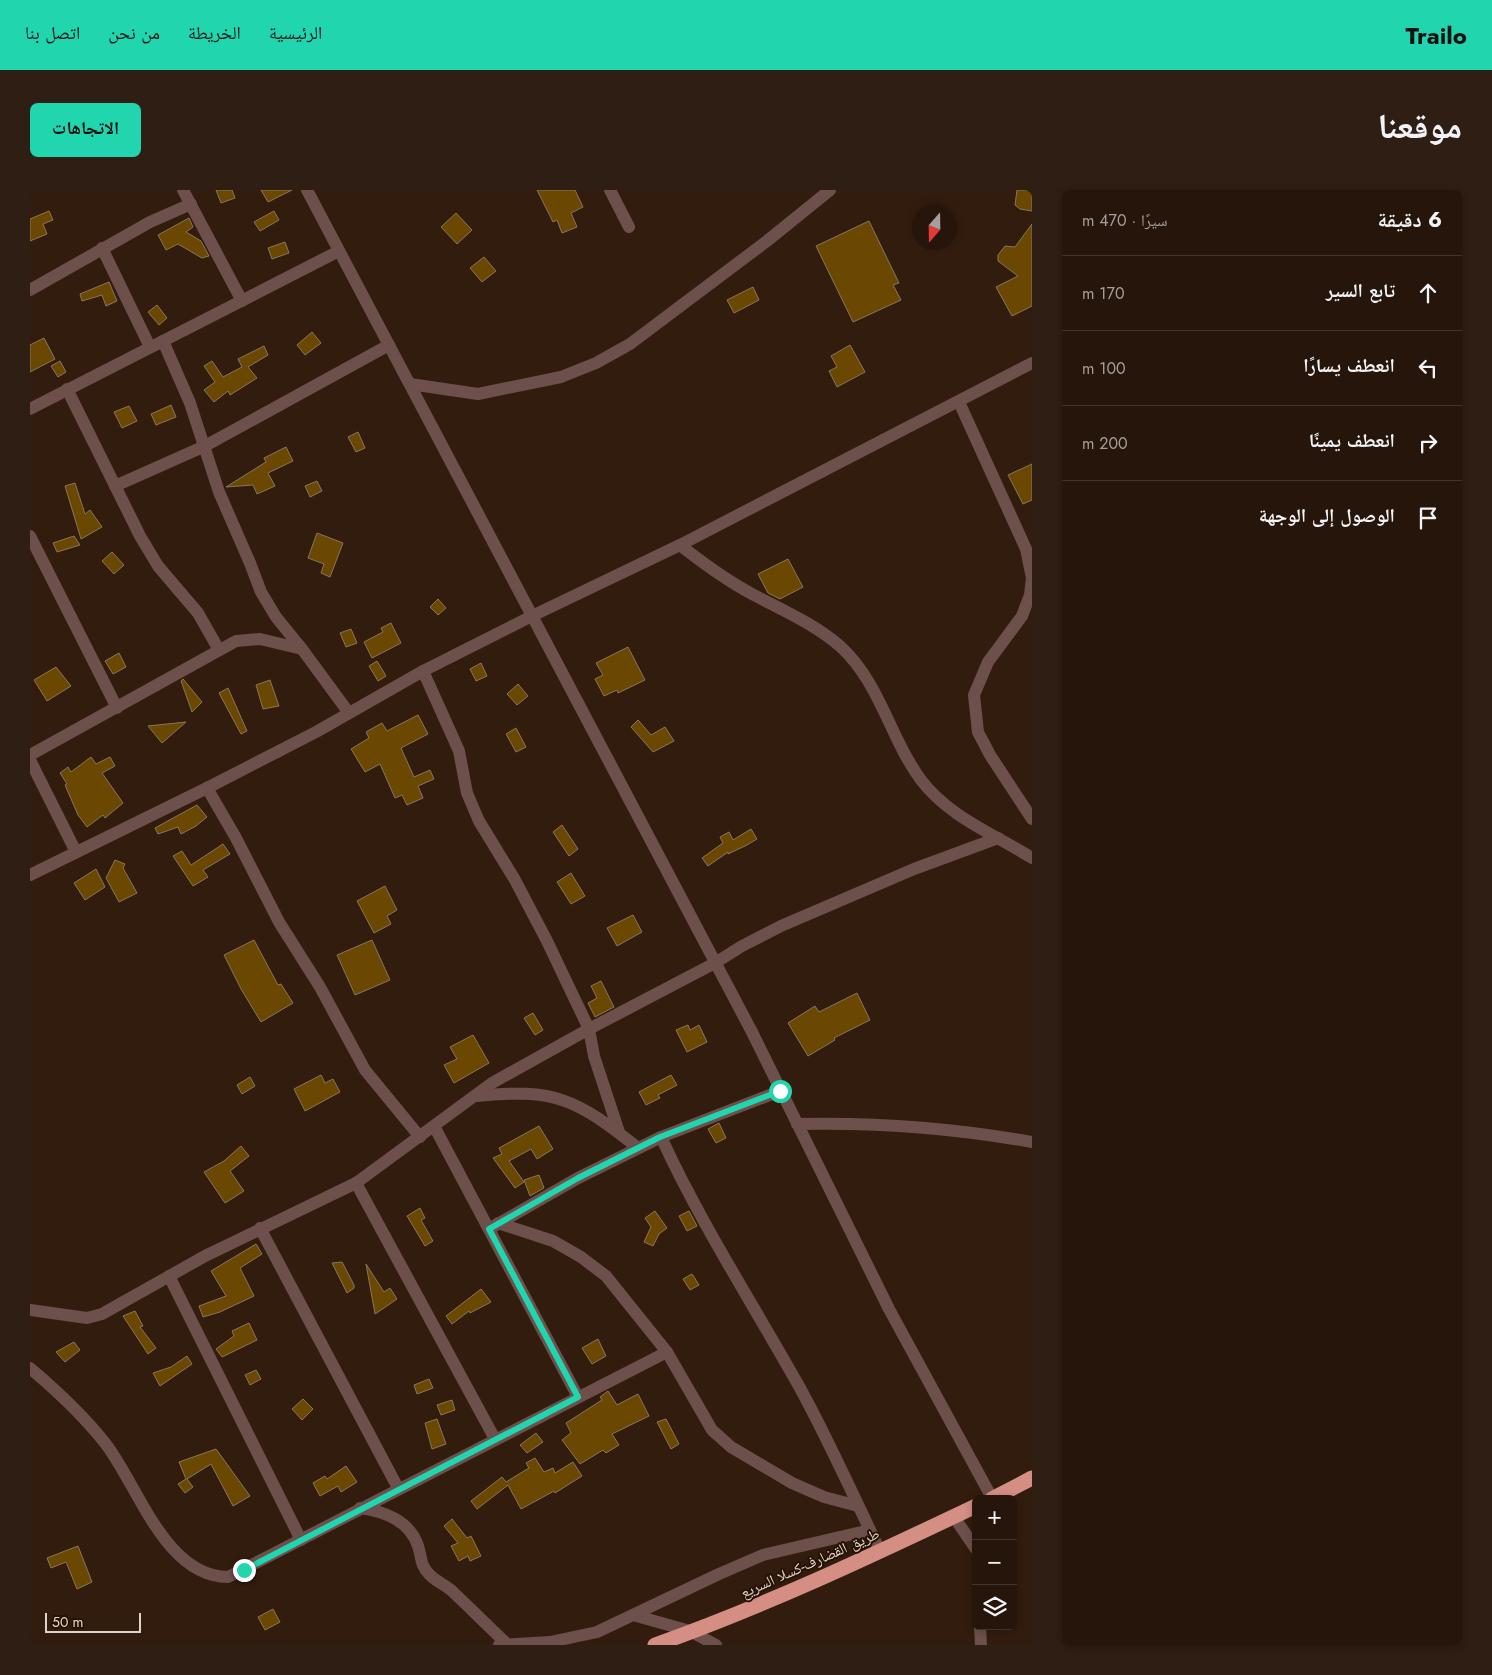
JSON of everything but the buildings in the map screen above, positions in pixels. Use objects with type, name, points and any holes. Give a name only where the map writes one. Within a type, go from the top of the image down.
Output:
[{"type":"highway","points":[[1000,1495],[1032,1478]]},
{"type":"highway","name":"طريق القضارف-كسلا السريع","points":[[655,1645],[740,1613],[972,1508]]},
{"type":"street","points":[[183,190],[242,301]]},
{"type":"street","points":[[307,190],[534,615],[752,1032],[889,1309],[990,1495]]},
{"type":"street","points":[[610,190],[629,227]]},
{"type":"street","points":[[410,384],[478,394],[561,378],[596,363],[630,344],[768,241],[830,190]]},
{"type":"street","points":[[30,290],[150,222],[190,204]]},
{"type":"street","points":[[102,248],[150,347]]},
{"type":"street","points":[[30,409],[339,251]]},
{"type":"street","points":[[163,341],[190,403],[219,492],[261,592],[276,617],[302,649],[348,714]]},
{"type":"street","points":[[115,486],[205,446],[390,345]]},
{"type":"street","points":[[30,875],[207,788],[534,615],[680,545],[1032,363]]},
{"type":"street","points":[[67,389],[115,486],[158,566],[198,613],[219,650]]},
{"type":"street","points":[[959,402],[1026,549],[1032,578],[1030,595],[1022,616],[988,662],[974,695],[978,732],[990,756],[1032,819]]},
{"type":"street","points":[[30,536],[117,708]]},
{"type":"street","points":[[680,545],[717,574],[820,630],[841,647],[870,684],[921,780],[943,802],[969,823],[1032,858]]},
{"type":"street","points":[[30,755],[236,641],[248,638],[302,649]]},
{"type":"street","points":[[424,672],[459,751],[467,793],[479,821],[515,880],[547,941],[589,1029],[594,1056],[618,1132]]},
{"type":"street","points":[[30,760],[76,852]]},
{"type":"street","points":[[207,788],[236,838],[279,922],[320,987],[365,1070],[420,1137]]},
{"type":"street","points":[[30,1310],[87,1318],[102,1314],[260,1228],[356,1183],[474,1096],[589,1029],[715,963],[742,946],[781,926],[914,869],[998,838]]},
{"type":"street","points":[[493,1226],[578,1178],[660,1137],[780,1091]]},
{"type":"street","points":[[474,1096],[515,1092],[543,1094],[569,1101],[618,1132],[638,1148]]},
{"type":"street","points":[[797,1124],[856,1122],[925,1126],[1032,1142]]},
{"type":"street","points":[[434,1126],[493,1226],[578,1397]]},
{"type":"street","points":[[660,1137],[704,1222],[801,1390],[880,1551]]},
{"type":"street","points":[[356,1183],[494,1439]]},
{"type":"street","points":[[493,1226],[553,1241],[582,1257],[606,1276],[667,1352],[712,1430],[731,1447],[792,1484],[824,1497],[858,1506]]},
{"type":"street","points":[[260,1228],[398,1488]]},
{"type":"street","points":[[169,1276],[301,1540]]},
{"type":"street","points":[[30,1368],[105,1443],[164,1538],[186,1562],[201,1573],[215,1577],[228,1577],[398,1488],[667,1352]]},
{"type":"street","points":[[360,1508],[377,1510],[394,1517],[410,1531],[418,1546],[420,1563],[430,1575],[449,1588],[503,1645],[550,1642],[597,1632],[763,1555],[870,1530]]},
{"type":"street","points":[[954,1517],[972,1543]]},
{"type":"street","points":[[633,1614],[690,1631],[716,1645]]},
{"type":"street","points":[[980,1630],[981,1645]]},
{"type":"route","points":[[244,1570],[398,1488],[578,1397],[489,1229],[578,1178],[660,1137],[705,1118],[780,1091]]}]
